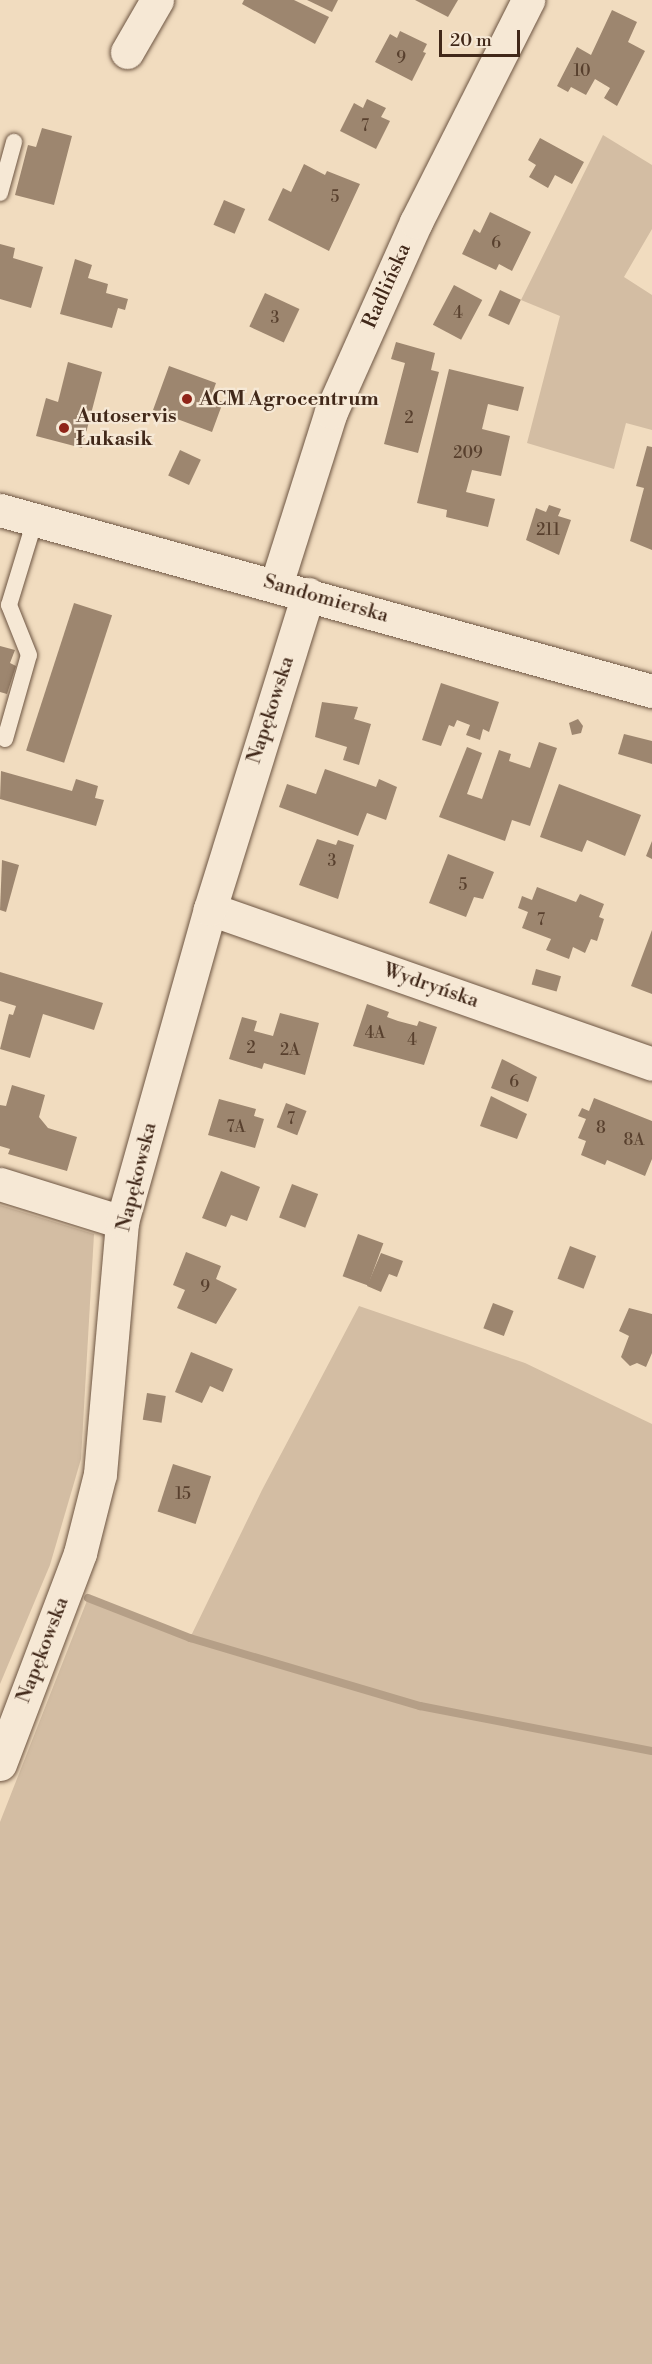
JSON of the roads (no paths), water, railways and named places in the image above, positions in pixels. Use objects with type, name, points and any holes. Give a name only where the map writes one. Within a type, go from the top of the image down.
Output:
[{"type":"street","points":[[127,52],[157,0]]},
{"type":"street","name":"Radlińska","points":[[276,585],[330,412],[416,222],[528,0]]},
{"type":"street","name":"Sandomierska","points":[[0,510],[652,691]]},
{"type":"street","name":"Napękowska","points":[[0,1764],[80,1553],[100,1474],[122,1222],[210,909],[308,594]]},
{"type":"street","name":"Wydryńska","points":[[210,909],[652,1064]]},
{"type":"street","points":[[0,1184],[122,1222]]},
{"type":"lane","points":[[0,193],[14,142]]},
{"type":"lane","points":[[5,739],[29,655],[9,605],[35,520]]},
{"type":"waterway","points":[[88,1598],[190,1638],[420,1706],[652,1751]]},
{"type":"place","name":"ACM Agrocentrum","points":[[187,399]]},
{"type":"place","name":"Autoservis Łukasik","points":[[64,428]]}]
